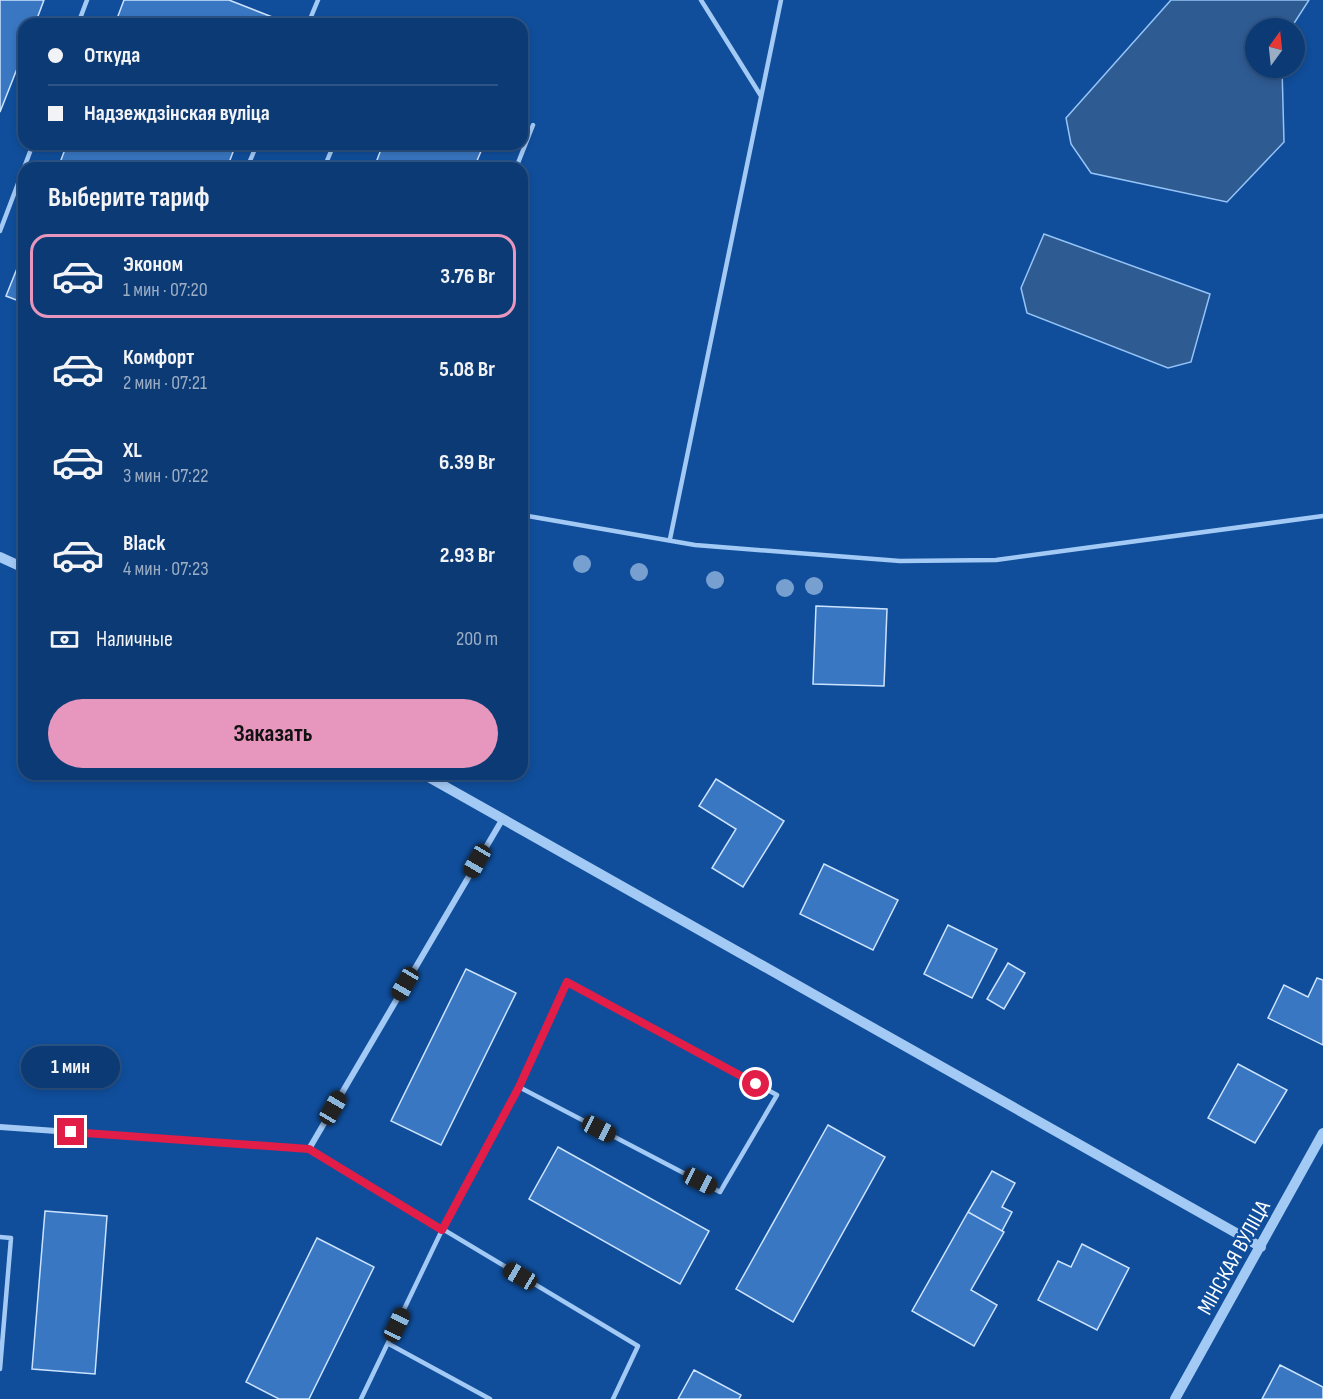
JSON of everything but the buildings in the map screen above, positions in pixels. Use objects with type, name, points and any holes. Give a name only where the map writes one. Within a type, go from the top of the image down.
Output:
[{"type":"street","points":[[0,557],[18,565]]},
{"type":"street","points":[[433,780],[1261,1247]]},
{"type":"street","points":[[0,1127],[309,1149],[501,819]]},
{"type":"street","name":"МІНСКАЯ ВУЛІЦА","points":[[1175,1399],[1323,1133]]},
{"type":"lane","points":[[80,18],[87,0]]},
{"type":"lane","points":[[310,18],[318,0]]},
{"type":"lane","points":[[701,0],[761,96]]},
{"type":"lane","points":[[670,539],[781,0]]},
{"type":"lane","points":[[528,137],[533,124]]},
{"type":"lane","points":[[0,231],[18,184]]},
{"type":"lane","points":[[528,515],[695,545],[900,561],[996,560],[1323,516]]},
{"type":"lane","points":[[361,1399],[442,1230],[519,1087],[567,982],[777,1095],[720,1192],[519,1087]]},
{"type":"lane","points":[[309,1149],[638,1346],[613,1399]]},
{"type":"lane","points":[[0,1237],[11,1238],[0,1369]]},
{"type":"lane","points":[[388,1344],[490,1399]]},
{"type":"water","points":[[1171,0],[1309,0],[1297,18],[1245,18],[1245,78],[1282,78],[1284,142],[1227,202],[1091,173],[1071,144],[1066,118]]},
{"type":"water","points":[[1044,234],[1210,294],[1191,362],[1168,368],[1027,313],[1021,288]]},
{"type":"route","points":[[71,1132],[309,1149],[442,1230],[519,1087],[567,982],[756,1084]]}]
